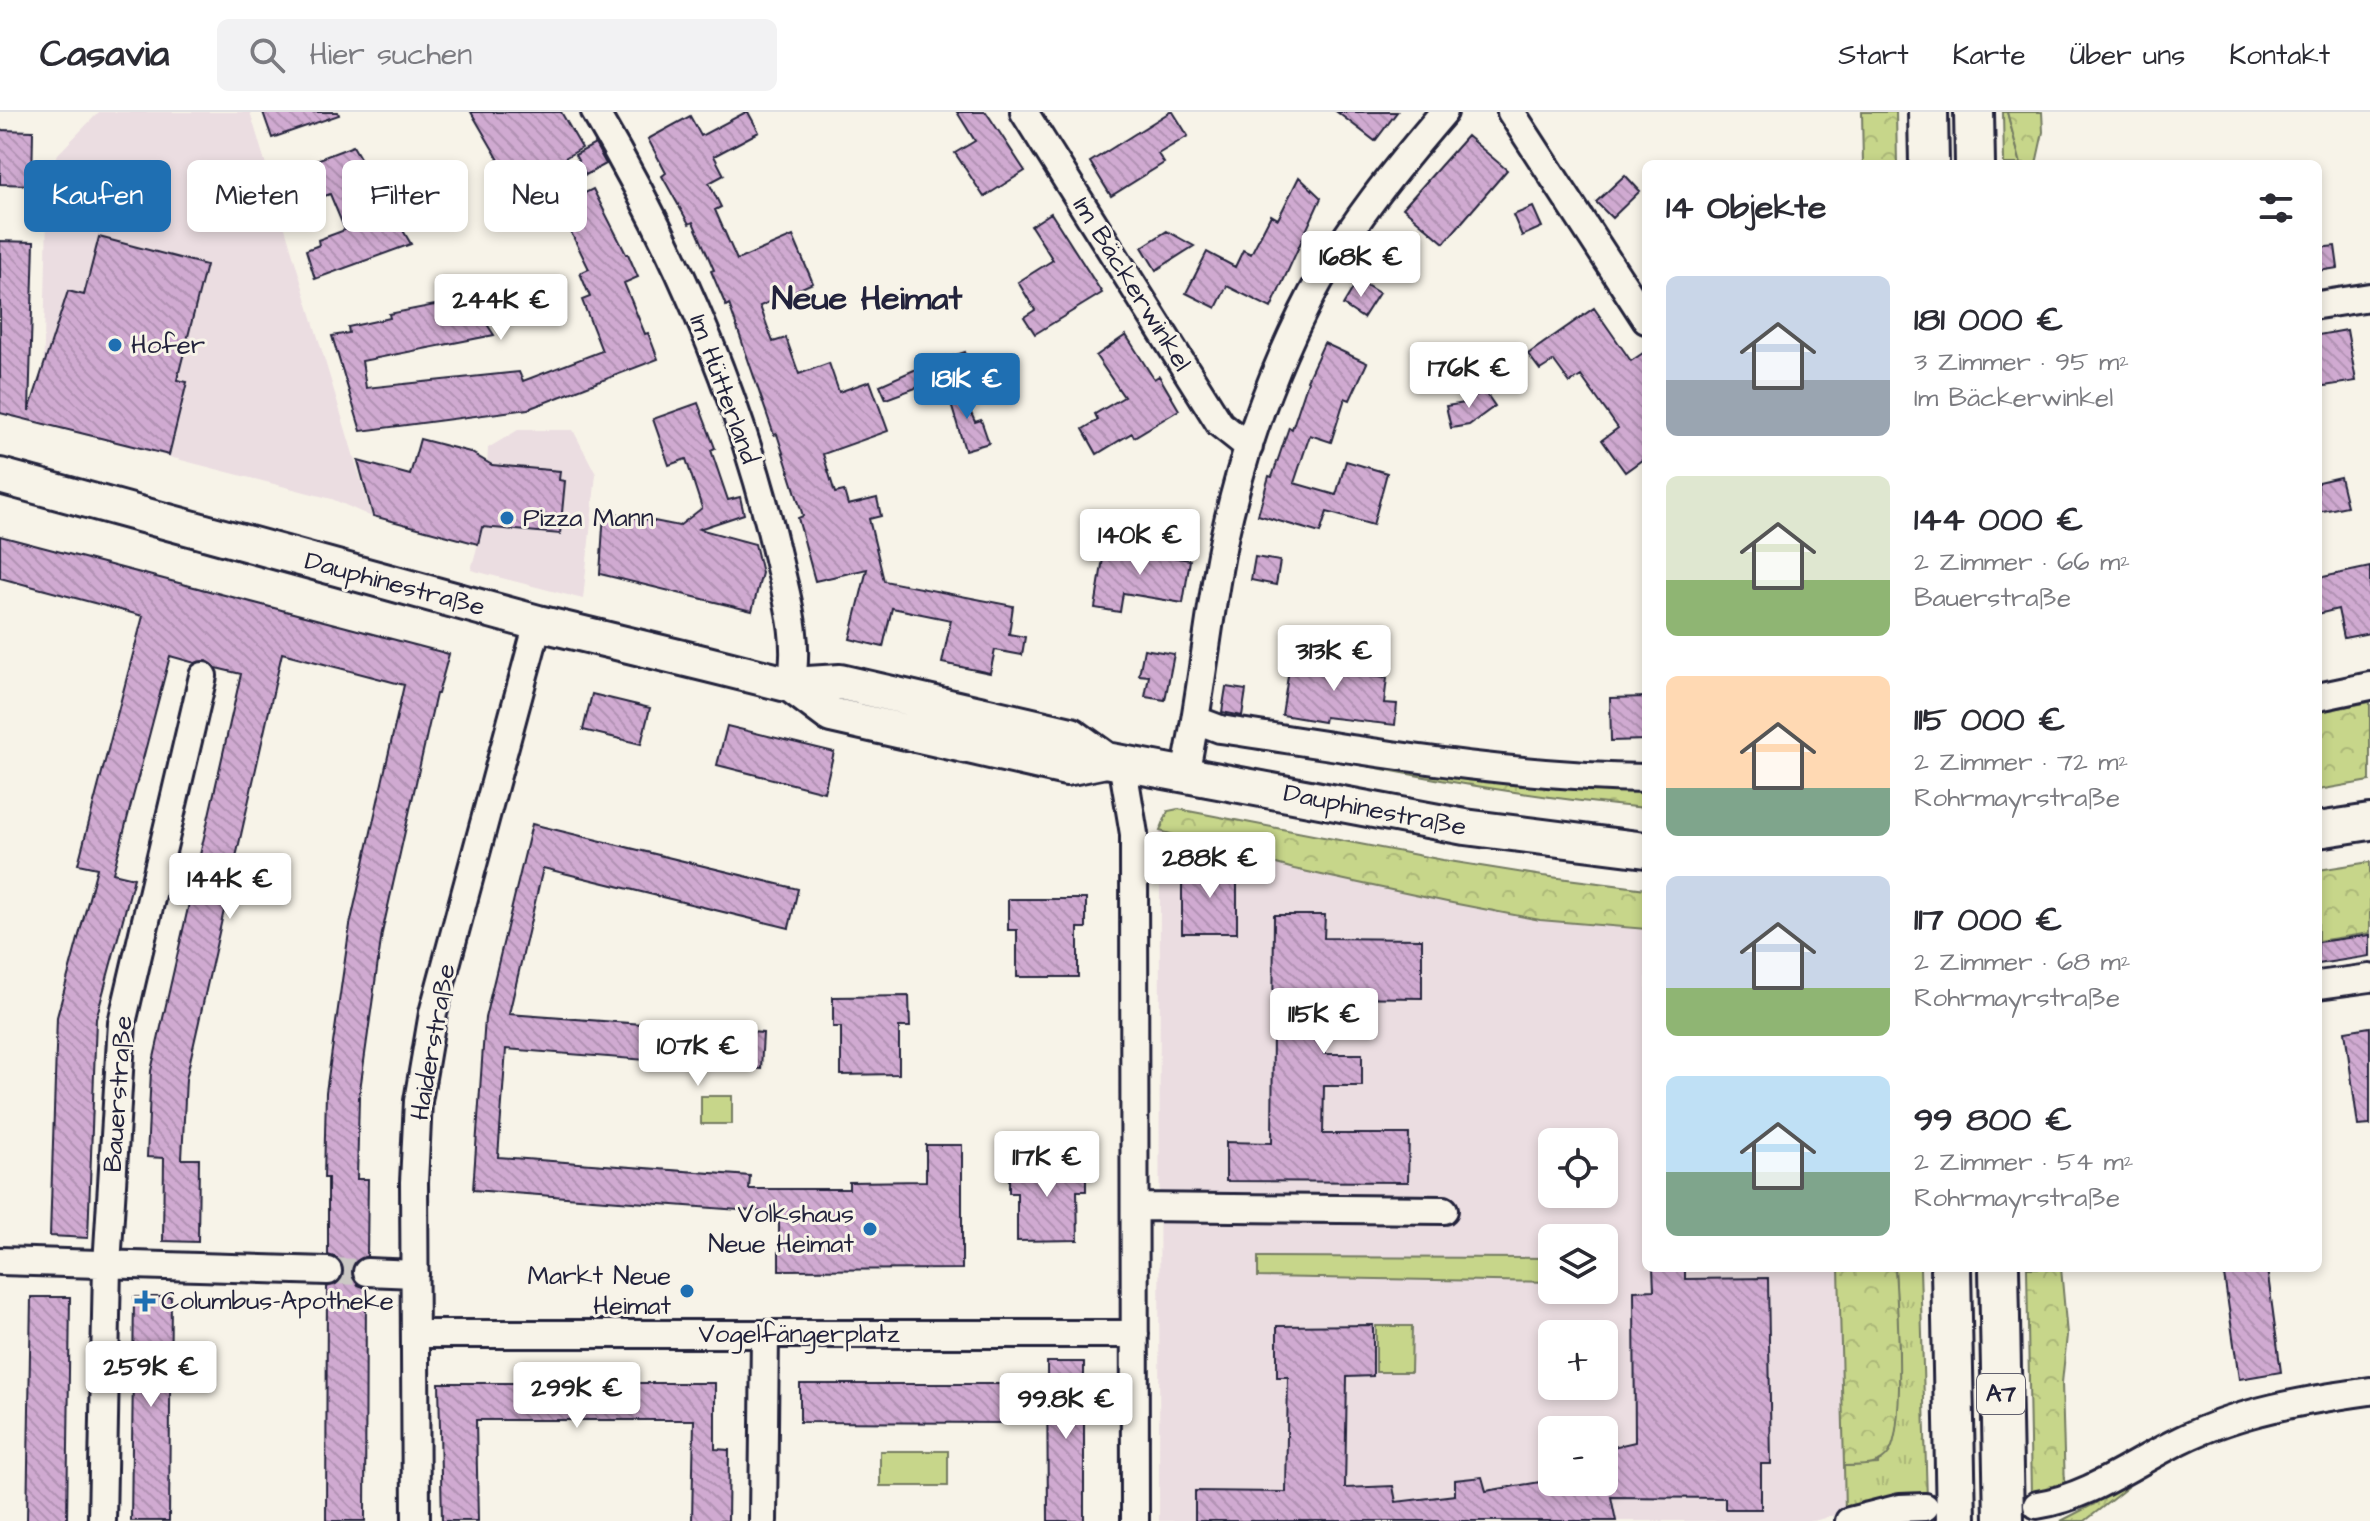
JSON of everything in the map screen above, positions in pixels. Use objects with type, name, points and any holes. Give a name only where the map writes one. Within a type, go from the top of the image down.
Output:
[{"type":"highway","points":[[1928,112],[1929,160]]},
{"type":"highway","points":[[1974,112],[1975,160]]},
{"type":"highway","name":"A7","points":[[1941,1514],[1951,1272]]},
{"type":"highway","name":"A7","points":[[1999,1272],[2020,1513]]},
{"type":"main road","name":"Dauphinestraße","points":[[0,476],[538,623],[791,685],[840,682],[1071,735],[1114,761],[1465,827],[1642,849]]},
{"type":"main road","points":[[2322,829],[2370,822]]},
{"type":"street","name":"Im Hütterland","points":[[595,112],[633,177],[679,271],[735,411],[769,518],[795,634],[796,653],[791,685]]},
{"type":"street","name":"Im Bäckerwinkel","points":[[1024,112],[1220,424],[1249,447]]},
{"type":"street","points":[[1185,774],[1223,544],[1259,414],[1313,292],[1373,200],[1444,112]]},
{"type":"street","points":[[1511,112],[1642,311]]},
{"type":"street","points":[[2322,304],[2370,297]]},
{"type":"street","name":"Haiderstraße","points":[[416,1521],[418,1101],[433,1013],[538,623]]},
{"type":"street","name":"Bauerstraße","points":[[102,1521],[107,1265],[122,1023],[203,676]]},
{"type":"street","points":[[2322,696],[2370,686]]},
{"type":"street","name":"Dauphinestraße","points":[[1196,720],[1220,729],[1409,757],[1525,771],[1642,778]]},
{"type":"street","points":[[1114,761],[1134,834],[1135,1521]]},
{"type":"street","points":[[2322,984],[2370,978]]},
{"type":"street","points":[[1135,1207],[1444,1210]]},
{"type":"street","points":[[0,1261],[328,1271]]},
{"type":"street","points":[[367,1272],[415,1274]]},
{"type":"street","name":"Vogelfängerplatz","points":[[415,1334],[1135,1334]]},
{"type":"street","points":[[763,1521],[765,1334]]},
{"type":"street","points":[[2020,1513],[2086,1491],[2181,1439],[2227,1420],[2273,1408],[2370,1391]]},
{"type":"street","points":[[1849,1521],[1900,1508],[1941,1514]]},
{"type":"shaded area","points":[[99,112],[250,112],[264,160],[187,160],[187,232],[286,232],[372,517],[332,499],[42,424],[47,232],[171,232],[171,160],[55,160]]},
{"type":"shaded area","points":[[518,430],[573,430],[596,474],[583,599],[471,570],[484,521],[488,448]]},
{"type":"shaded area","points":[[1160,831],[1294,869],[1447,902],[1540,920],[1642,929],[1642,1272],[1839,1272],[1845,1512],[1814,1521],[1159,1521]]},
{"type":"green space","points":[[1862,112],[1896,112],[1897,160],[1863,160]]},
{"type":"green space","points":[[2003,112],[2007,112],[2020,160],[2004,160]]},
{"type":"green space","points":[[2007,112],[2042,112],[2043,132],[2037,160],[2020,160]]},
{"type":"green space","points":[[2370,702],[2370,781],[2322,789],[2322,711]]},
{"type":"green space","points":[[1216,736],[1642,788],[1642,808],[1484,787]]},
{"type":"green space","points":[[1178,809],[1443,860],[1642,888],[1642,929],[1540,920],[1294,869],[1160,831],[1168,811]]},
{"type":"green space","points":[[2370,862],[2370,933],[2322,940],[2322,869]]},
{"type":"green space","points":[[701,1096],[732,1096],[732,1124],[701,1124]]},
{"type":"green space","points":[[1258,1257],[1538,1258],[1538,1282],[1258,1277]]},
{"type":"green space","points":[[1839,1272],[1895,1272],[1899,1393],[1894,1439],[1889,1453],[1880,1461],[1869,1465],[1844,1466]]},
{"type":"green space","points":[[1895,1272],[1920,1272],[1927,1500],[1845,1512],[1844,1466],[1878,1464],[1899,1356]]},
{"type":"green space","points":[[2027,1272],[2061,1272],[2067,1335],[2062,1383],[2065,1489],[2031,1497]]},
{"type":"green space","points":[[1376,1326],[1412,1326],[1411,1372],[1376,1372]]},
{"type":"green space","points":[[880,1451],[948,1451],[948,1486],[880,1486]]},
{"type":"green space","points":[[2131,1477],[2128,1487],[2085,1521],[2061,1521],[2096,1503],[2102,1493]]},
{"type":"building","points":[[263,112],[338,112],[339,115],[272,138]]},
{"type":"building","points":[[471,112],[561,112],[582,148],[561,160],[499,160]]},
{"type":"building","points":[[746,112],[759,132],[714,156],[724,175],[709,183],[721,207],[715,210],[737,260],[793,236],[813,283],[760,306],[773,342],[786,338],[799,374],[829,363],[839,392],[870,381],[888,431],[823,454],[835,493],[844,491],[848,505],[877,498],[881,516],[869,519],[884,581],[1013,606],[1009,634],[1025,637],[1022,655],[995,650],[990,673],[942,663],[951,620],[892,608],[883,647],[850,639],[867,569],[815,581],[798,518],[803,516],[777,434],[774,435],[729,304],[726,306],[693,222],[689,224],[662,176],[666,173],[648,139],[690,116],[701,136]]},
{"type":"building","points":[[957,112],[986,112],[1025,171],[984,197],[955,153],[975,141]]},
{"type":"building","points":[[1170,112],[1188,136],[1158,154],[1164,163],[1111,196],[1090,162]]},
{"type":"building","points":[[1337,112],[1397,112],[1375,141]]},
{"type":"building","points":[[0,130],[33,131],[32,160],[24,160],[24,185],[0,184]]},
{"type":"building","points":[[1467,136],[1507,170],[1444,243],[1403,208]]},
{"type":"building","points":[[595,144],[606,164],[587,174],[587,160],[578,160],[575,155]]},
{"type":"building","points":[[353,146],[361,160],[342,160],[342,223],[330,194],[326,195],[326,160],[316,160]]},
{"type":"building","points":[[1625,175],[1640,191],[1612,218],[1596,202]]},
{"type":"building","points":[[1299,177],[1321,198],[1271,308],[1227,286],[1216,308],[1186,293],[1207,252],[1235,267],[1243,250],[1251,254],[1271,215],[1278,219]]},
{"type":"building","points":[[593,189],[638,277],[624,283],[658,359],[528,409],[361,431],[332,336],[349,333],[348,327],[390,318],[389,314],[470,298],[494,335],[362,361],[366,388],[519,372],[523,381],[602,351],[582,300],[590,297],[580,273],[589,269],[571,232],[587,232],[587,192]]},
{"type":"building","points":[[1533,207],[1542,227],[1522,236],[1513,215]]},
{"type":"building","points":[[1051,213],[1102,293],[1035,334],[1024,317],[1035,310],[1018,282],[1053,260],[1031,226]]},
{"type":"building","points":[[342,231],[404,232],[411,244],[315,279],[306,250],[319,245],[318,240]]},
{"type":"building","points":[[1167,231],[1194,246],[1156,270],[1142,247]]},
{"type":"building","name":"Hofer","points":[[99,237],[206,265],[177,380],[187,382],[169,455],[0,413],[0,241],[34,242],[29,411],[68,291],[84,295]]},
{"type":"building","points":[[2335,246],[2338,268],[2322,270],[2322,248]]},
{"type":"building","points":[[1358,280],[1379,293],[1363,318],[1343,305]]},
{"type":"building","points":[[1594,308],[1631,361],[1642,354],[1642,460],[1625,472],[1602,440],[1618,428],[1581,376],[1570,383],[1554,361],[1540,370],[1528,354]]},
{"type":"building","points":[[2347,330],[2356,381],[2322,386],[2322,334]]},
{"type":"building","points":[[1126,335],[1154,379],[1159,376],[1179,410],[1134,437],[1132,433],[1097,454],[1083,429],[1098,420],[1095,414],[1124,397],[1096,356]]},
{"type":"building","points":[[1324,343],[1367,363],[1350,400],[1345,398],[1331,442],[1310,435],[1294,483],[1336,495],[1346,461],[1387,473],[1373,525],[1327,512],[1320,533],[1258,515],[1269,476],[1272,477],[1289,427],[1292,429],[1307,380]]},
{"type":"building","points":[[965,352],[970,368],[886,399],[880,385],[946,356]]},
{"type":"building","points":[[959,386],[975,422],[981,420],[989,443],[965,450],[947,391]]},
{"type":"building","points":[[1484,390],[1495,406],[1469,425],[1451,428],[1446,406],[1465,403]]},
{"type":"building","points":[[698,403],[715,448],[711,450],[728,500],[740,497],[744,514],[699,529],[755,544],[762,573],[752,611],[600,574],[604,511],[679,526],[702,508],[686,459],[669,465],[653,419]]},
{"type":"building","points":[[420,439],[470,452],[492,465],[560,471],[559,480],[565,481],[560,534],[482,527],[478,544],[373,516],[358,461],[410,475]]},
{"type":"building","points":[[2340,477],[2347,506],[2322,511],[2322,481]]},
{"type":"building","points":[[0,536],[449,654],[436,694],[382,933],[359,1097],[357,1179],[368,1179],[367,1256],[354,1263],[351,1272],[358,1285],[366,1288],[365,1521],[326,1521],[327,1287],[341,1280],[344,1271],[337,1258],[328,1255],[328,1178],[324,1178],[326,1092],[350,925],[404,685],[282,653],[186,1079],[182,1159],[199,1159],[198,1242],[163,1241],[164,1158],[147,1157],[151,1071],[241,674],[216,668],[207,661],[195,663],[170,656],[113,873],[134,878],[96,1019],[88,1238],[50,1236],[57,1017],[97,868],[78,864],[143,616],[0,578]]},
{"type":"building","points":[[1105,546],[1190,560],[1183,603],[1123,593],[1120,612],[1095,608]]},
{"type":"building","points":[[1255,557],[1280,561],[1276,585],[1251,580]]},
{"type":"building","points":[[2370,567],[2370,633],[2344,638],[2338,609],[2322,613],[2322,577]]},
{"type":"building","points":[[1144,649],[1174,654],[1165,700],[1145,697],[1149,676],[1139,675]]},
{"type":"building","points":[[1292,650],[1335,657],[1332,672],[1387,678],[1384,703],[1397,704],[1395,725],[1325,717],[1324,722],[1282,715]]},
{"type":"building","points":[[1226,687],[1246,690],[1242,716],[1222,712]]},
{"type":"building","points":[[592,694],[650,708],[641,744],[583,730]]},
{"type":"building","points":[[1642,697],[1642,740],[1611,741],[1610,698]]},
{"type":"building","points":[[727,726],[834,752],[824,792],[717,765]]},
{"type":"building","points":[[532,824],[798,889],[789,928],[543,868],[509,1014],[763,1033],[761,1069],[506,1049],[498,1157],[750,1176],[749,1189],[849,1189],[849,1182],[926,1181],[926,1145],[962,1145],[962,1269],[779,1270],[779,1213],[473,1190],[485,1018]]},
{"type":"building","points":[[1182,867],[1237,867],[1237,933],[1182,933]]},
{"type":"building","points":[[1008,899],[1086,899],[1086,928],[1078,928],[1078,977],[1017,977],[1017,930],[1008,930]]},
{"type":"building","points":[[1274,915],[1325,915],[1324,938],[1422,939],[1422,998],[1324,997],[1324,1054],[1362,1054],[1362,1086],[1324,1086],[1323,1134],[1409,1134],[1408,1182],[1226,1181],[1226,1142],[1272,1143]]},
{"type":"building","points":[[2370,935],[2370,956],[2322,963],[2322,941]]},
{"type":"building","points":[[909,996],[910,1027],[899,1027],[899,1074],[841,1075],[841,1027],[833,1027],[833,997]]},
{"type":"building","points":[[2370,1027],[2370,1125],[2358,1126],[2345,1031]]},
{"type":"building","points":[[1086,1162],[1086,1191],[1077,1191],[1078,1240],[1017,1241],[1017,1193],[1009,1193],[1009,1163]]},
{"type":"building","points":[[1653,1272],[1685,1272],[1685,1279],[1768,1278],[1771,1464],[1761,1464],[1761,1509],[1725,1509],[1725,1498],[1611,1497],[1616,1521],[1195,1521],[1195,1491],[1286,1492],[1288,1377],[1277,1377],[1277,1326],[1373,1325],[1373,1376],[1347,1377],[1345,1488],[1393,1486],[1396,1502],[1455,1495],[1455,1480],[1482,1477],[1486,1491],[1538,1482],[1538,1496],[1618,1496],[1618,1446],[1635,1442],[1634,1291],[1654,1290]]},
{"type":"building","points":[[2224,1272],[2268,1272],[2281,1372],[2239,1379]]},
{"type":"building","points":[[31,1297],[70,1297],[67,1521],[27,1521]]},
{"type":"building","points":[[134,1297],[171,1297],[169,1521],[131,1521]]},
{"type":"building","points":[[1047,1362],[1084,1362],[1084,1521],[1048,1521]]},
{"type":"building","points":[[439,1383],[715,1383],[715,1449],[729,1450],[728,1521],[692,1521],[694,1420],[476,1420],[478,1521],[442,1521]]},
{"type":"building","points":[[800,1384],[1002,1384],[1002,1423],[800,1422]]},
{"type":"tunnel","points":[[328,1271],[367,1272]]},
{"type":"place","name":"Hofer","points":[[115,345]]},
{"type":"place","name":"Pizza Mann","points":[[507,518]]},
{"type":"place","name":"Volkshaus Neue Heimat","points":[[870,1229]]},
{"type":"place","name":"Markt Neue Heimat","points":[[687,1291]]},
{"type":"place","name":"Columbus-Apotheke","points":[[145,1301]]},
{"type":"district","name":"Neue Heimat","points":[[867,299]]}]
